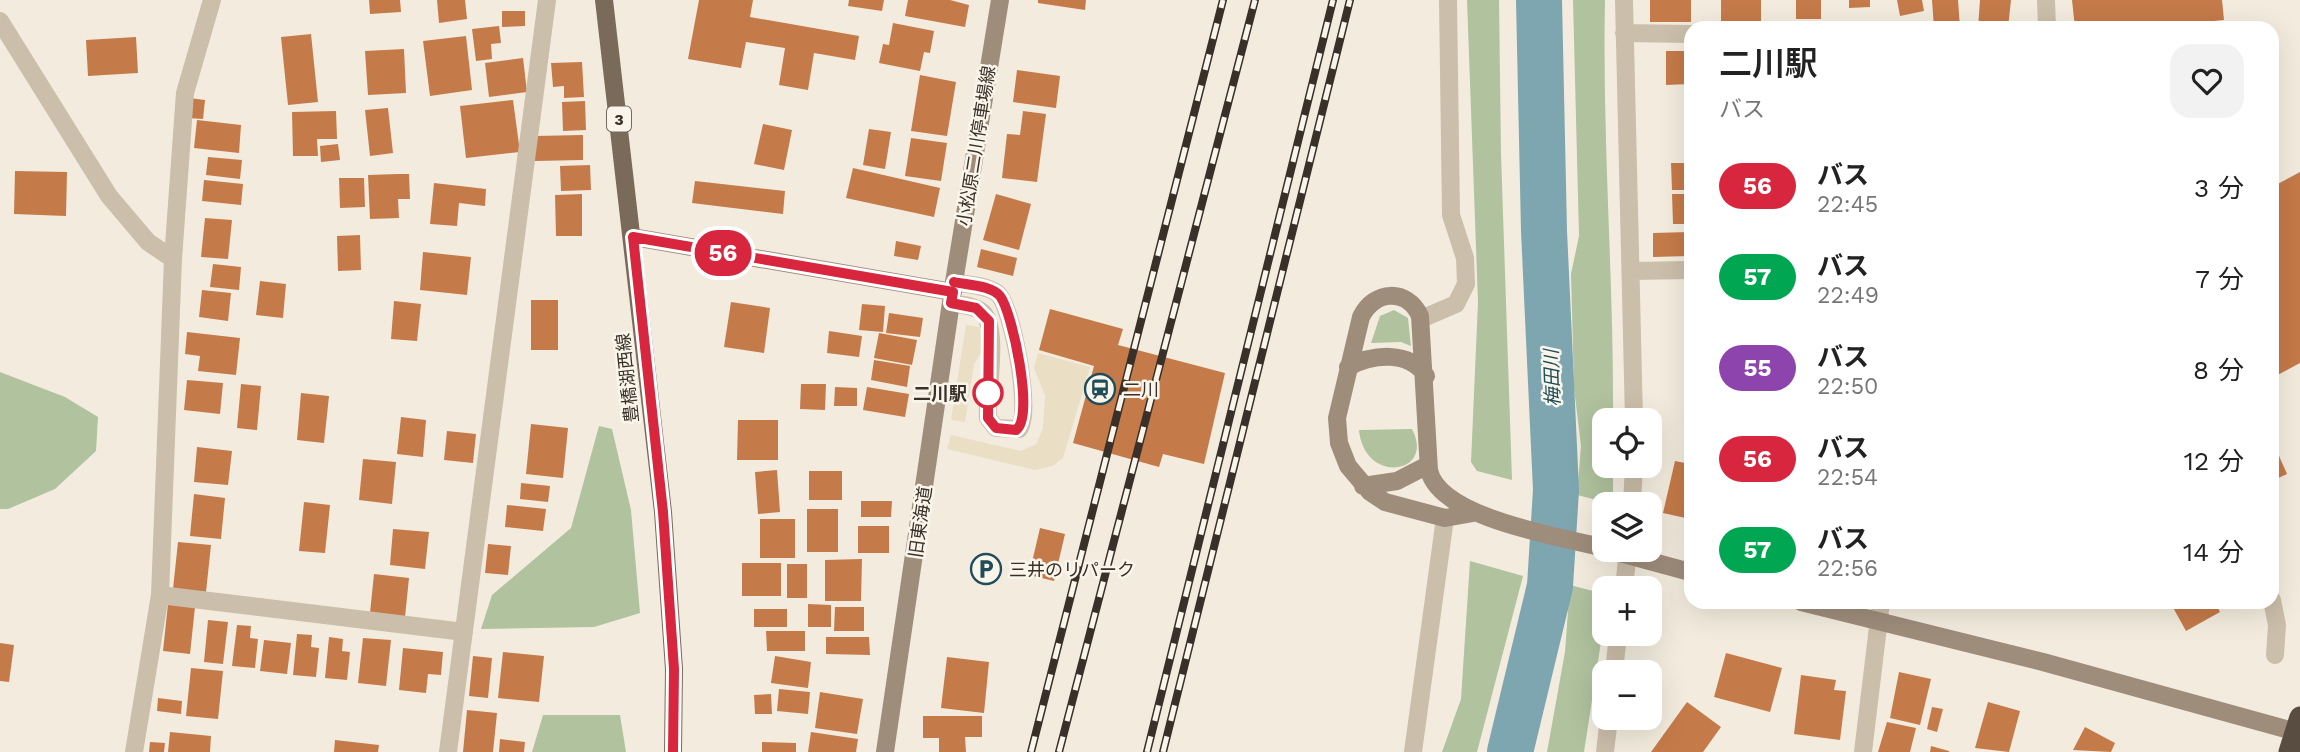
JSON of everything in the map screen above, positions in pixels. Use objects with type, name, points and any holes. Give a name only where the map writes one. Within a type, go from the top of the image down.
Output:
[{"type":"main road","name":"豊橋湖西線","points":[[604,0],[663,512],[674,669],[673,752]]},
{"type":"street","points":[[134,752],[160,595],[173,259],[185,93],[212,0]]},
{"type":"street","points":[[448,752],[547,0]]},
{"type":"street","name":"小松原二川停車場線","points":[[953,292],[1000,0]]},
{"type":"street","points":[[1421,319],[1456,304],[1466,284],[1465,258],[1451,215],[1448,0]]},
{"type":"street","points":[[1624,0],[1633,271],[1633,408]]},
{"type":"street","points":[[2046,0],[2047,21]]},
{"type":"street","points":[[0,21],[109,195],[148,242],[173,259]]},
{"type":"street","points":[[1624,33],[1684,34]]},
{"type":"street","points":[[633,237],[953,292],[992,290],[1003,301],[1025,391],[1025,410],[1019,429],[996,428],[988,418],[989,321],[953,292]]},
{"type":"street","points":[[1633,271],[1684,270]]},
{"type":"street","name":"旧東海道","points":[[885,752],[953,292]]},
{"type":"street","points":[[1473,513],[1445,518],[1385,502],[1363,486],[1345,459],[1337,426],[1348,367],[1361,317],[1375,300],[1388,295],[1403,298],[1415,306],[1421,319],[1429,465],[1431,479],[1439,491],[1473,513],[1592,544]]},
{"type":"street","points":[[1348,367],[1367,358],[1391,356],[1408,362],[1426,376]]},
{"type":"street","points":[[1363,486],[1397,481],[1429,465]]},
{"type":"street","points":[[1413,752],[1445,518]]},
{"type":"street","points":[[1656,562],[1684,570]]},
{"type":"street","points":[[160,595],[464,632]]},
{"type":"street","points":[[1827,609],[2068,669],[2296,734]]},
{"type":"street","points":[[1863,752],[1880,609]]},
{"type":"street","points":[[2274,609],[2277,625],[2275,654]]},
{"type":"street","points":[[1605,752],[1608,730]]},
{"type":"green space","points":[[1467,0],[1499,0],[1501,154],[1512,480],[1477,471],[1471,462],[1478,302]]},
{"type":"green space","points":[[1573,0],[1605,0],[1613,408],[1592,408],[1592,478],[1613,478],[1613,492],[1592,492],[1592,499],[1577,495],[1581,446],[1574,388],[1571,274],[1579,236]]},
{"type":"green space","points":[[1394,310],[1408,318],[1411,346],[1401,342],[1371,343],[1380,316]]},
{"type":"green space","points":[[0,372],[65,397],[98,417],[96,451],[55,489],[8,509],[0,509]]},
{"type":"green space","points":[[599,426],[612,429],[631,510],[640,613],[594,627],[481,629],[492,595],[571,528]]},
{"type":"green space","points":[[1412,429],[1417,445],[1415,456],[1407,464],[1396,467],[1384,466],[1373,460],[1364,448],[1359,430]]},
{"type":"green space","points":[[1470,561],[1523,576],[1477,752],[1442,752],[1461,699]]},
{"type":"green space","points":[[1570,585],[1592,591],[1592,646],[1600,646],[1598,660],[1592,660],[1592,700],[1584,752],[1547,752],[1565,652]]},
{"type":"green space","points":[[543,715],[620,715],[626,752],[532,752]]},
{"type":"shaded area","points":[[966,325],[979,327],[985,347],[974,364],[965,422],[951,420]]},
{"type":"shaded area","points":[[1038,353],[1090,367],[1063,458],[1053,466],[1035,470],[947,449],[951,435],[1021,451],[1036,444],[1043,428],[1045,396],[1034,368]]},
{"type":"building","points":[[369,0],[400,0],[401,12],[370,14]]},
{"type":"building","points":[[437,0],[465,0],[467,19],[439,23]]},
{"type":"building","points":[[699,0],[753,0],[750,17],[859,36],[855,60],[814,53],[808,90],[779,85],[785,48],[746,42],[741,68],[688,59]]},
{"type":"building","points":[[849,0],[884,0],[882,11],[848,6]]},
{"type":"building","points":[[908,0],[950,0],[969,5],[965,27],[905,16]]},
{"type":"building","points":[[1038,0],[1086,0],[1085,10],[1038,3]]},
{"type":"building","points":[[1650,0],[1691,0],[1691,21],[1650,22]]},
{"type":"building","points":[[1721,0],[1761,0],[1761,21],[1721,21]]},
{"type":"building","points":[[1796,0],[1821,0],[1821,19],[1796,19]]},
{"type":"building","points":[[1849,0],[1870,0],[1870,7],[1849,8]]},
{"type":"building","points":[[1897,0],[1922,0],[1924,11],[1900,16]]},
{"type":"building","points":[[1932,0],[1958,0],[1960,21],[1934,21]]},
{"type":"building","points":[[1980,0],[2011,0],[2009,21],[1978,21]]},
{"type":"building","points":[[2072,0],[2222,0],[2224,20],[2214,21],[2074,21]]},
{"type":"building","points":[[502,11],[525,11],[525,26],[502,27]]},
{"type":"building","points":[[893,23],[934,31],[930,53],[924,52],[920,71],[879,63],[883,44],[889,45]]},
{"type":"building","points":[[499,26],[501,43],[491,44],[492,59],[476,61],[472,29]]},
{"type":"building","points":[[311,34],[318,102],[288,105],[281,37]]},
{"type":"building","points":[[466,36],[472,90],[430,96],[423,41]]},
{"type":"building","points":[[136,37],[138,73],[88,76],[86,40]]},
{"type":"building","points":[[404,49],[406,93],[368,95],[365,51]]},
{"type":"building","points":[[1666,51],[1684,51],[1684,84],[1666,85]]},
{"type":"building","points":[[523,58],[527,92],[489,97],[485,63]]},
{"type":"building","points":[[582,62],[584,97],[564,98],[564,86],[553,87],[551,63]]},
{"type":"building","points":[[1017,70],[1060,76],[1056,108],[1013,102]]},
{"type":"building","points":[[920,75],[956,82],[947,136],[911,131]]},
{"type":"building","points":[[189,98],[205,100],[203,119],[187,118]]},
{"type":"building","points":[[513,100],[520,152],[466,158],[460,106]]},
{"type":"building","points":[[585,101],[586,130],[563,131],[562,102]]},
{"type":"building","points":[[388,108],[393,153],[370,156],[365,110]]},
{"type":"building","points":[[336,111],[337,139],[317,139],[318,156],[293,156],[292,112]]},
{"type":"building","points":[[1023,111],[1046,114],[1037,182],[1002,178],[1007,134],[1020,135]]},
{"type":"building","points":[[197,120],[241,125],[239,153],[194,148]]},
{"type":"building","points":[[763,124],[792,130],[784,170],[754,164]]},
{"type":"building","points":[[869,129],[891,132],[885,169],[863,165]]},
{"type":"building","points":[[583,135],[583,160],[535,161],[535,136]]},
{"type":"building","points":[[911,138],[947,143],[941,181],[905,176]]},
{"type":"building","points":[[338,144],[340,160],[321,162],[320,146]]},
{"type":"building","points":[[208,157],[242,160],[240,179],[206,175]]},
{"type":"building","points":[[1671,163],[1684,163],[1684,190],[1672,190]]},
{"type":"building","points":[[590,165],[591,190],[561,191],[560,166]]},
{"type":"building","points":[[853,168],[940,188],[934,217],[846,198]]},
{"type":"building","points":[[15,171],[67,172],[66,216],[14,214]]},
{"type":"building","points":[[2300,172],[2300,363],[2279,374],[2279,183]]},
{"type":"building","points":[[409,174],[410,199],[398,199],[399,218],[370,219],[368,175]]},
{"type":"building","points":[[339,178],[364,178],[365,207],[340,208]]},
{"type":"building","points":[[204,180],[243,184],[241,205],[202,201]]},
{"type":"building","points":[[695,181],[785,191],[783,214],[692,203]]},
{"type":"building","points":[[434,183],[486,189],[485,206],[459,203],[457,226],[430,224]]},
{"type":"building","points":[[582,194],[582,236],[556,236],[555,195]]},
{"type":"building","points":[[996,194],[1031,204],[1019,250],[983,240]]},
{"type":"building","points":[[1672,194],[1684,194],[1684,224],[1673,224]]},
{"type":"building","points":[[205,218],[232,220],[228,259],[201,257]]},
{"type":"building","points":[[1684,232],[1684,256],[1653,257],[1653,233]]},
{"type":"building","points":[[360,235],[361,270],[338,271],[337,236]]},
{"type":"building","points":[[896,241],[921,246],[918,260],[894,256]]},
{"type":"building","points":[[981,249],[1017,258],[1013,276],[977,267]]},
{"type":"building","points":[[423,252],[471,257],[467,295],[420,290]]},
{"type":"building","points":[[213,264],[241,267],[239,290],[210,287]]},
{"type":"building","points":[[260,281],[286,284],[283,318],[256,315]]},
{"type":"building","points":[[202,290],[231,293],[228,321],[199,317]]},
{"type":"building","points":[[531,300],[558,300],[558,350],[531,350]]},
{"type":"building","points":[[394,301],[421,304],[417,341],[391,339]]},
{"type":"building","points":[[731,302],[770,308],[764,353],[724,347]]},
{"type":"building","points":[[862,304],[885,306],[883,332],[859,330]]},
{"type":"building","points":[[1050,309],[1123,329],[1118,345],[1225,373],[1204,464],[1163,454],[1159,467],[1073,443],[1094,366],[1039,350]]},
{"type":"building","points":[[889,313],[923,318],[920,337],[886,333]]},
{"type":"building","points":[[829,331],[862,336],[859,357],[827,353]]},
{"type":"building","points":[[187,332],[240,338],[236,375],[198,371],[200,356],[185,354]]},
{"type":"building","points":[[879,333],[917,340],[912,365],[874,358]]},
{"type":"building","points":[[874,360],[910,366],[907,387],[871,380]]},
{"type":"building","points":[[187,380],[223,383],[220,414],[184,410]]},
{"type":"building","points":[[241,384],[261,386],[257,430],[237,428]]},
{"type":"building","points":[[801,384],[826,384],[825,410],[800,409]]},
{"type":"building","points":[[835,387],[857,388],[857,406],[834,406]]},
{"type":"building","points":[[867,387],[909,394],[905,417],[863,410]]},
{"type":"building","points":[[301,393],[329,396],[324,443],[297,440]]},
{"type":"building","points":[[401,417],[426,420],[423,457],[397,454]]},
{"type":"building","points":[[738,420],[778,420],[778,460],[737,460]]},
{"type":"building","points":[[531,424],[568,428],[563,478],[526,474]]},
{"type":"building","points":[[447,431],[476,434],[473,463],[444,460]]},
{"type":"building","points":[[197,447],[232,451],[228,485],[194,482]]},
{"type":"building","points":[[2279,456],[2287,474],[2279,478]]},
{"type":"building","points":[[363,459],[396,462],[392,504],[359,500]]},
{"type":"building","points":[[1675,461],[1684,463],[1684,518],[1663,513]]},
{"type":"building","points":[[777,470],[780,512],[758,514],[755,472]]},
{"type":"building","points":[[809,471],[842,471],[842,500],[809,500]]},
{"type":"building","points":[[521,483],[550,486],[548,502],[520,499]]},
{"type":"building","points":[[194,494],[225,498],[221,539],[190,536]]},
{"type":"building","points":[[861,501],[892,501],[891,517],[861,517]]},
{"type":"building","points":[[304,502],[330,505],[325,553],[299,551]]},
{"type":"building","points":[[507,505],[546,509],[543,531],[505,527]]},
{"type":"building","points":[[807,509],[838,509],[838,552],[807,552]]},
{"type":"building","points":[[760,519],[795,519],[795,558],[760,558]]},
{"type":"building","points":[[858,526],[889,526],[889,553],[858,553]]},
{"type":"building","points":[[1040,528],[1065,534],[1054,581],[1029,575]]},
{"type":"building","points":[[393,529],[429,532],[425,569],[390,565]]},
{"type":"building","points":[[178,542],[211,545],[206,592],[173,589]]},
{"type":"building","points":[[488,544],[511,546],[508,575],[485,573]]},
{"type":"building","points":[[862,559],[861,601],[825,601],[825,560]]},
{"type":"building","points":[[742,563],[781,563],[781,596],[742,596]]},
{"type":"building","points":[[787,564],[807,564],[807,598],[787,598]]},
{"type":"building","points":[[374,574],[409,578],[405,617],[370,613]]},
{"type":"building","points":[[168,604],[195,607],[190,654],[163,651]]},
{"type":"building","points":[[808,604],[831,605],[831,627],[808,627]]},
{"type":"building","points":[[835,607],[864,607],[864,631],[834,631]]},
{"type":"building","points":[[754,609],[787,609],[787,627],[754,627]]},
{"type":"building","points":[[2174,609],[2218,609],[2220,612],[2186,631]]},
{"type":"building","points":[[208,620],[228,622],[223,664],[204,662]]},
{"type":"building","points":[[237,625],[251,626],[250,638],[258,639],[255,668],[232,666]]},
{"type":"building","points":[[766,631],[805,631],[805,651],[767,651]]},
{"type":"building","points":[[297,634],[312,635],[311,647],[319,648],[316,677],[293,675]]},
{"type":"building","points":[[329,637],[343,639],[342,651],[350,652],[347,680],[325,678]]},
{"type":"building","points":[[826,637],[869,637],[870,655],[826,654]]},
{"type":"building","points":[[363,638],[391,640],[386,686],[358,683]]},
{"type":"building","points":[[264,640],[291,643],[287,674],[260,671]]},
{"type":"building","points":[[0,643],[14,645],[9,682],[0,681]]},
{"type":"building","points":[[403,648],[443,652],[441,675],[428,674],[426,693],[399,690]]},
{"type":"building","points":[[503,652],[544,656],[539,702],[498,698]]},
{"type":"building","points":[[1726,653],[1782,668],[1770,712],[1714,697]]},
{"type":"building","points":[[473,656],[492,658],[488,698],[469,696]]},
{"type":"building","points":[[775,656],[811,662],[808,688],[771,683]]},
{"type":"building","points":[[947,657],[989,662],[984,713],[941,708]]},
{"type":"building","points":[[191,668],[223,671],[218,719],[186,716]]},
{"type":"building","points":[[1899,672],[1931,679],[1920,725],[1890,718]]},
{"type":"building","points":[[1801,675],[1836,680],[1834,690],[1846,691],[1840,740],[1794,734]]},
{"type":"building","points":[[779,689],[810,692],[808,714],[777,711]]},
{"type":"building","points":[[820,692],[863,699],[857,734],[815,728]]},
{"type":"building","points":[[771,694],[772,714],[755,714],[754,695]]},
{"type":"building","points":[[158,698],[182,701],[181,714],[157,711]]},
{"type":"building","points":[[1687,702],[1721,727],[1703,752],[1651,752]]},
{"type":"building","points":[[1988,702],[2020,711],[2009,752],[1975,748]]},
{"type":"building","points":[[1932,707],[1943,709],[1937,732],[1927,729]]},
{"type":"building","points":[[467,710],[497,713],[493,752],[463,752]]},
{"type":"building","points":[[923,716],[982,716],[982,737],[965,737],[966,752],[939,752],[939,738],[923,738]]},
{"type":"building","points":[[1887,722],[1916,728],[1910,752],[1878,752]]},
{"type":"building","points":[[2085,727],[2115,743],[2111,752],[2073,750]]},
{"type":"building","points":[[170,732],[211,736],[210,752],[168,752]]},
{"type":"building","points":[[811,732],[858,739],[856,752],[808,752]]},
{"type":"building","points":[[500,739],[525,742],[524,752],[499,752]]},
{"type":"building","points":[[335,740],[379,745],[378,752],[334,752]]},
{"type":"building","points":[[150,742],[165,743],[164,752],[149,752]]},
{"type":"building","points":[[762,742],[796,743],[796,752],[762,752]]},
{"type":"building","points":[[1931,746],[1949,751],[1949,752],[1930,752]]},
{"type":"waterway","name":"梅田川","points":[[1510,752],[1550,586],[1556,490],[1544,231],[1539,0]]},
{"type":"railway","points":[[1031,752],[1223,0]]},
{"type":"railway","points":[[1059,752],[1255,0]]},
{"type":"railway","points":[[1147,752],[1333,0]]},
{"type":"railway","points":[[1163,752],[1350,0]]},
{"type":"bus line","name":"56","points":[[673,752],[674,669],[663,512],[633,237],[953,292],[951,303],[976,308],[989,321],[991,332],[987,415],[993,427],[1016,430],[1023,422],[1025,391],[1003,301],[992,290],[954,282]]},
{"type":"place","name":"二川","points":[[1100,389]]},
{"type":"place","name":"二川駅","points":[[988,393]]},
{"type":"place","name":"三井のリパーク","points":[[986,569]]}]
